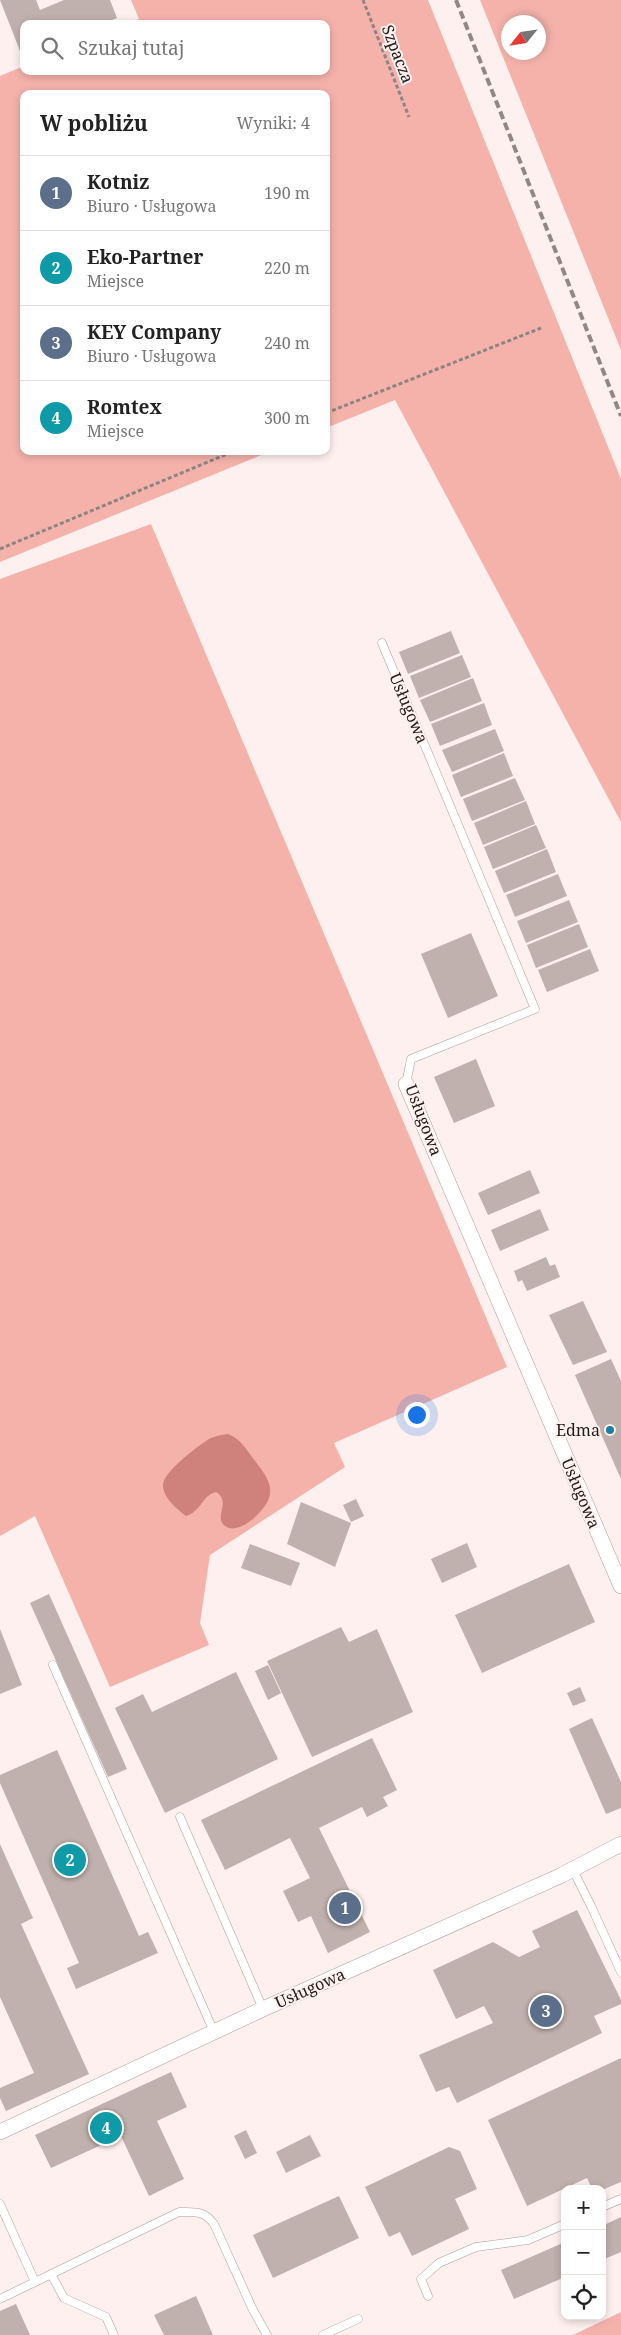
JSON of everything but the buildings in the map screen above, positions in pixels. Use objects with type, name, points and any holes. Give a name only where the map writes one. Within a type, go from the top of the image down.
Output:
[{"type":"street","name":"Usługowa","points":[[406,1084],[621,1586]]},
{"type":"street","name":"Usługowa","points":[[0,2132],[264,2009],[573,1870],[621,1844]]},
{"type":"lane","name":"Usługowa","points":[[382,643],[535,1009],[411,1060],[406,1084]]},
{"type":"lane","points":[[53,1665],[214,2032]]},
{"type":"lane","points":[[180,1817],[264,2009]]},
{"type":"lane","points":[[573,1870],[621,1972]]},
{"type":"lane","points":[[606,2205],[621,2199]]},
{"type":"lane","points":[[0,2204],[36,2282]]},
{"type":"lane","points":[[0,2299],[179,2212],[198,2212],[208,2215],[214,2224],[252,2310],[267,2335]]},
{"type":"lane","points":[[428,2296],[421,2279],[439,2263],[476,2247],[528,2240],[561,2226]]},
{"type":"lane","points":[[51,2274],[64,2298],[106,2317],[114,2335]]},
{"type":"lane","points":[[323,2335],[358,2319]]},
{"type":"path","name":"Szpacza","points":[[363,0],[409,117]]},
{"type":"path","points":[[330,411],[541,328]]},
{"type":"path","points":[[0,549],[224,455]]},
{"type":"shaded area","points":[[131,0],[428,0],[621,479],[621,822],[395,400],[330,426],[330,90],[20,90],[20,455],[261,455],[0,562],[0,76],[20,68],[20,75],[330,75],[330,20],[137,20],[139,19]]},
{"type":"shaded area","points":[[480,0],[621,0],[621,350],[504,60],[546,60],[546,15],[501,15],[501,52]]},
{"type":"shaded area","points":[[151,524],[507,1367],[334,1443],[345,1467],[210,1555],[200,1623],[209,1645],[110,1687],[35,1516],[0,1536],[0,579]]},
{"type":"shaded area","points":[[228,1434],[239,1441],[265,1474],[270,1489],[265,1506],[252,1519],[238,1528],[225,1526],[222,1522],[222,1500],[216,1492],[208,1496],[195,1511],[186,1516],[168,1499],[163,1485],[169,1473],[190,1453],[209,1439]]},
{"type":"shaded area","points":[[621,2312],[621,2335],[573,2335],[606,2320]]},
{"type":"railway","points":[[456,0],[621,416]]},
{"type":"place","name":"Edma","points":[[610,1430]]},
{"type":"place","name":"Eko-Partner","points":[[70,1860]]},
{"type":"place","name":"Kotniz","points":[[345,1908]]},
{"type":"place","name":"KEY Company","points":[[546,2011]]},
{"type":"place","name":"Romtex","points":[[106,2128]]}]
